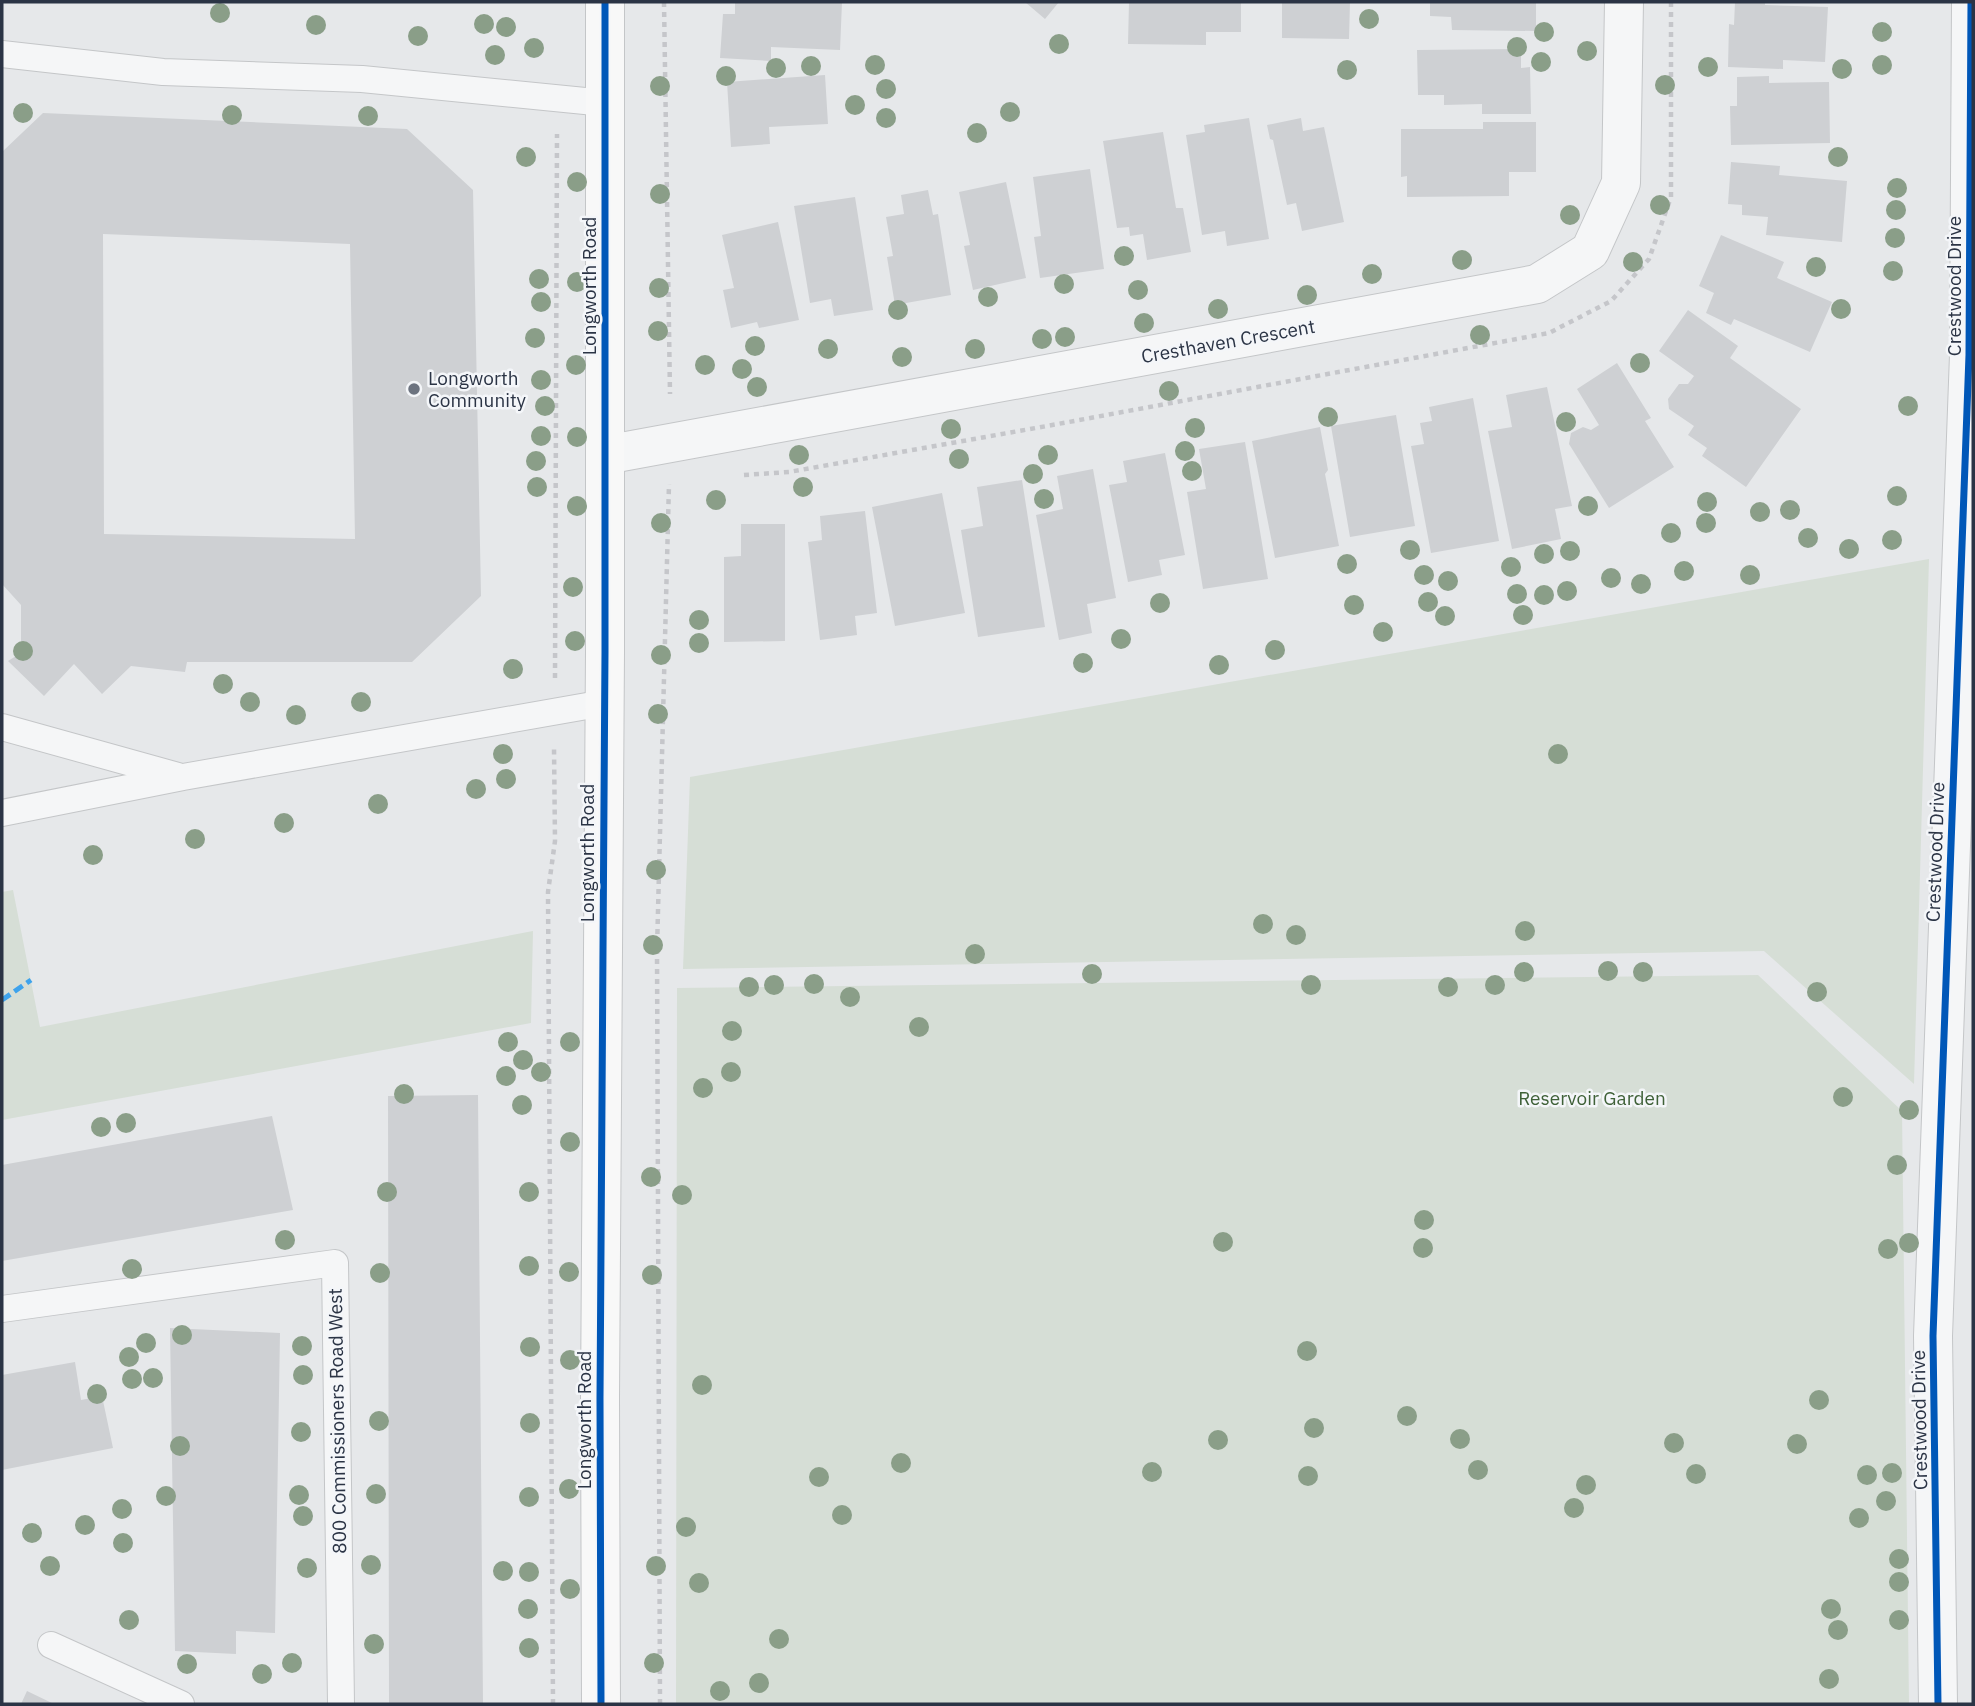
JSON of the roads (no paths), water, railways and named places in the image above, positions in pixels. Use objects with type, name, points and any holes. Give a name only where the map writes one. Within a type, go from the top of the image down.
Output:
[{"type":"street","name":"Longworth Road","points":[[601,1704],[605,2]]},
{"type":"street","name":"Cresthaven Crescent","points":[[605,455],[1537,284],[1591,251],[1622,183],[1624,2]]},
{"type":"street","name":"Crestwood Drive","points":[[1938,1704],[1933,1336],[1969,355],[1971,2]]},
{"type":"lane","points":[[2,54],[163,72],[362,79],[605,103]]},
{"type":"lane","points":[[2,813],[183,777],[604,703]]},
{"type":"lane","points":[[2,727],[183,777]]},
{"type":"lane","name":"800 Commissioners Road West","points":[[2,1309],[335,1263],[341,1704]]},
{"type":"lane","points":[[51,1645],[181,1704]]},
{"type":"place","name":"Longworth Community","points":[[414,389]]},
{"type":"park label","name":"Reservoir Garden","points":[[1592,1098]]}]
